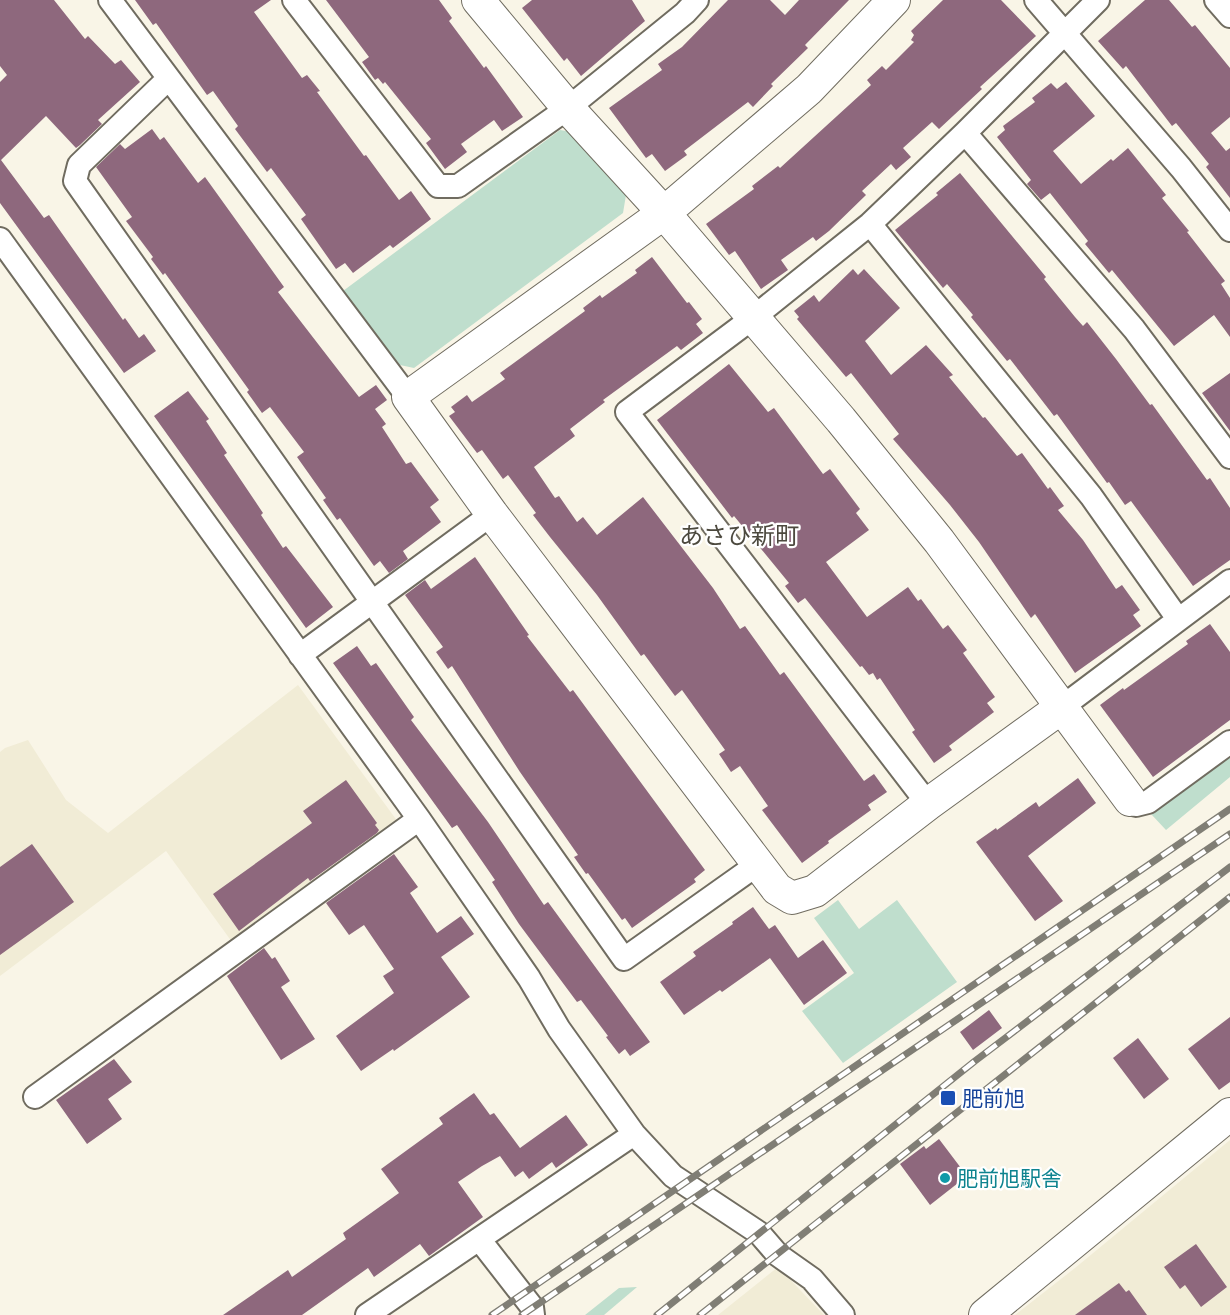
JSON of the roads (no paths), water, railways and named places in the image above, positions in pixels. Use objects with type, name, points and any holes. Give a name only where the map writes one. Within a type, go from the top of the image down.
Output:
[{"type":"street","points":[[110,0],[408,397],[492,514],[777,889],[792,898],[815,891],[928,804],[1230,581]]},
{"type":"street","points":[[294,0],[438,186],[458,186],[568,108],[685,4]]},
{"type":"street","points":[[478,0],[568,108],[664,213],[841,420],[939,541],[1130,801],[1136,805],[1148,802],[1230,742]]},
{"type":"street","points":[[408,397],[664,213],[809,89],[894,0]]},
{"type":"street","points":[[1036,0],[1181,168],[1230,230]]},
{"type":"street","points":[[928,804],[627,412],[754,317],[870,225],[1098,0]]},
{"type":"street","points":[[1216,0],[1230,16]]},
{"type":"street","points":[[168,79],[79,165],[75,181],[624,959],[758,864]]},
{"type":"street","points":[[965,133],[1134,328],[1230,457]]},
{"type":"street","points":[[870,225],[1091,496],[1178,619]]},
{"type":"street","points":[[0,239],[419,819],[529,978],[559,1029],[634,1134],[673,1176],[759,1233],[778,1255],[812,1279],[843,1315]]},
{"type":"street","points":[[300,655],[492,514]]},
{"type":"street","points":[[35,1097],[419,819]]},
{"type":"street","points":[[985,1315],[1230,1115]]},
{"type":"street","points":[[367,1315],[634,1134]]},
{"type":"street","points":[[480,1239],[532,1307],[533,1315]]},
{"type":"railway","points":[[492,1315],[1230,809]]},
{"type":"railway","points":[[522,1315],[1230,834]]},
{"type":"railway","points":[[657,1315],[975,1061],[1230,867]]},
{"type":"railway","points":[[700,1315],[1230,897]]},
{"type":"place","name":"肥前旭","points":[[948,1098]]},
{"type":"place","name":"肥前旭駅舎","points":[[945,1178]]},
{"type":"district","name":"あさひ新町","points":[[739,535]]}]
